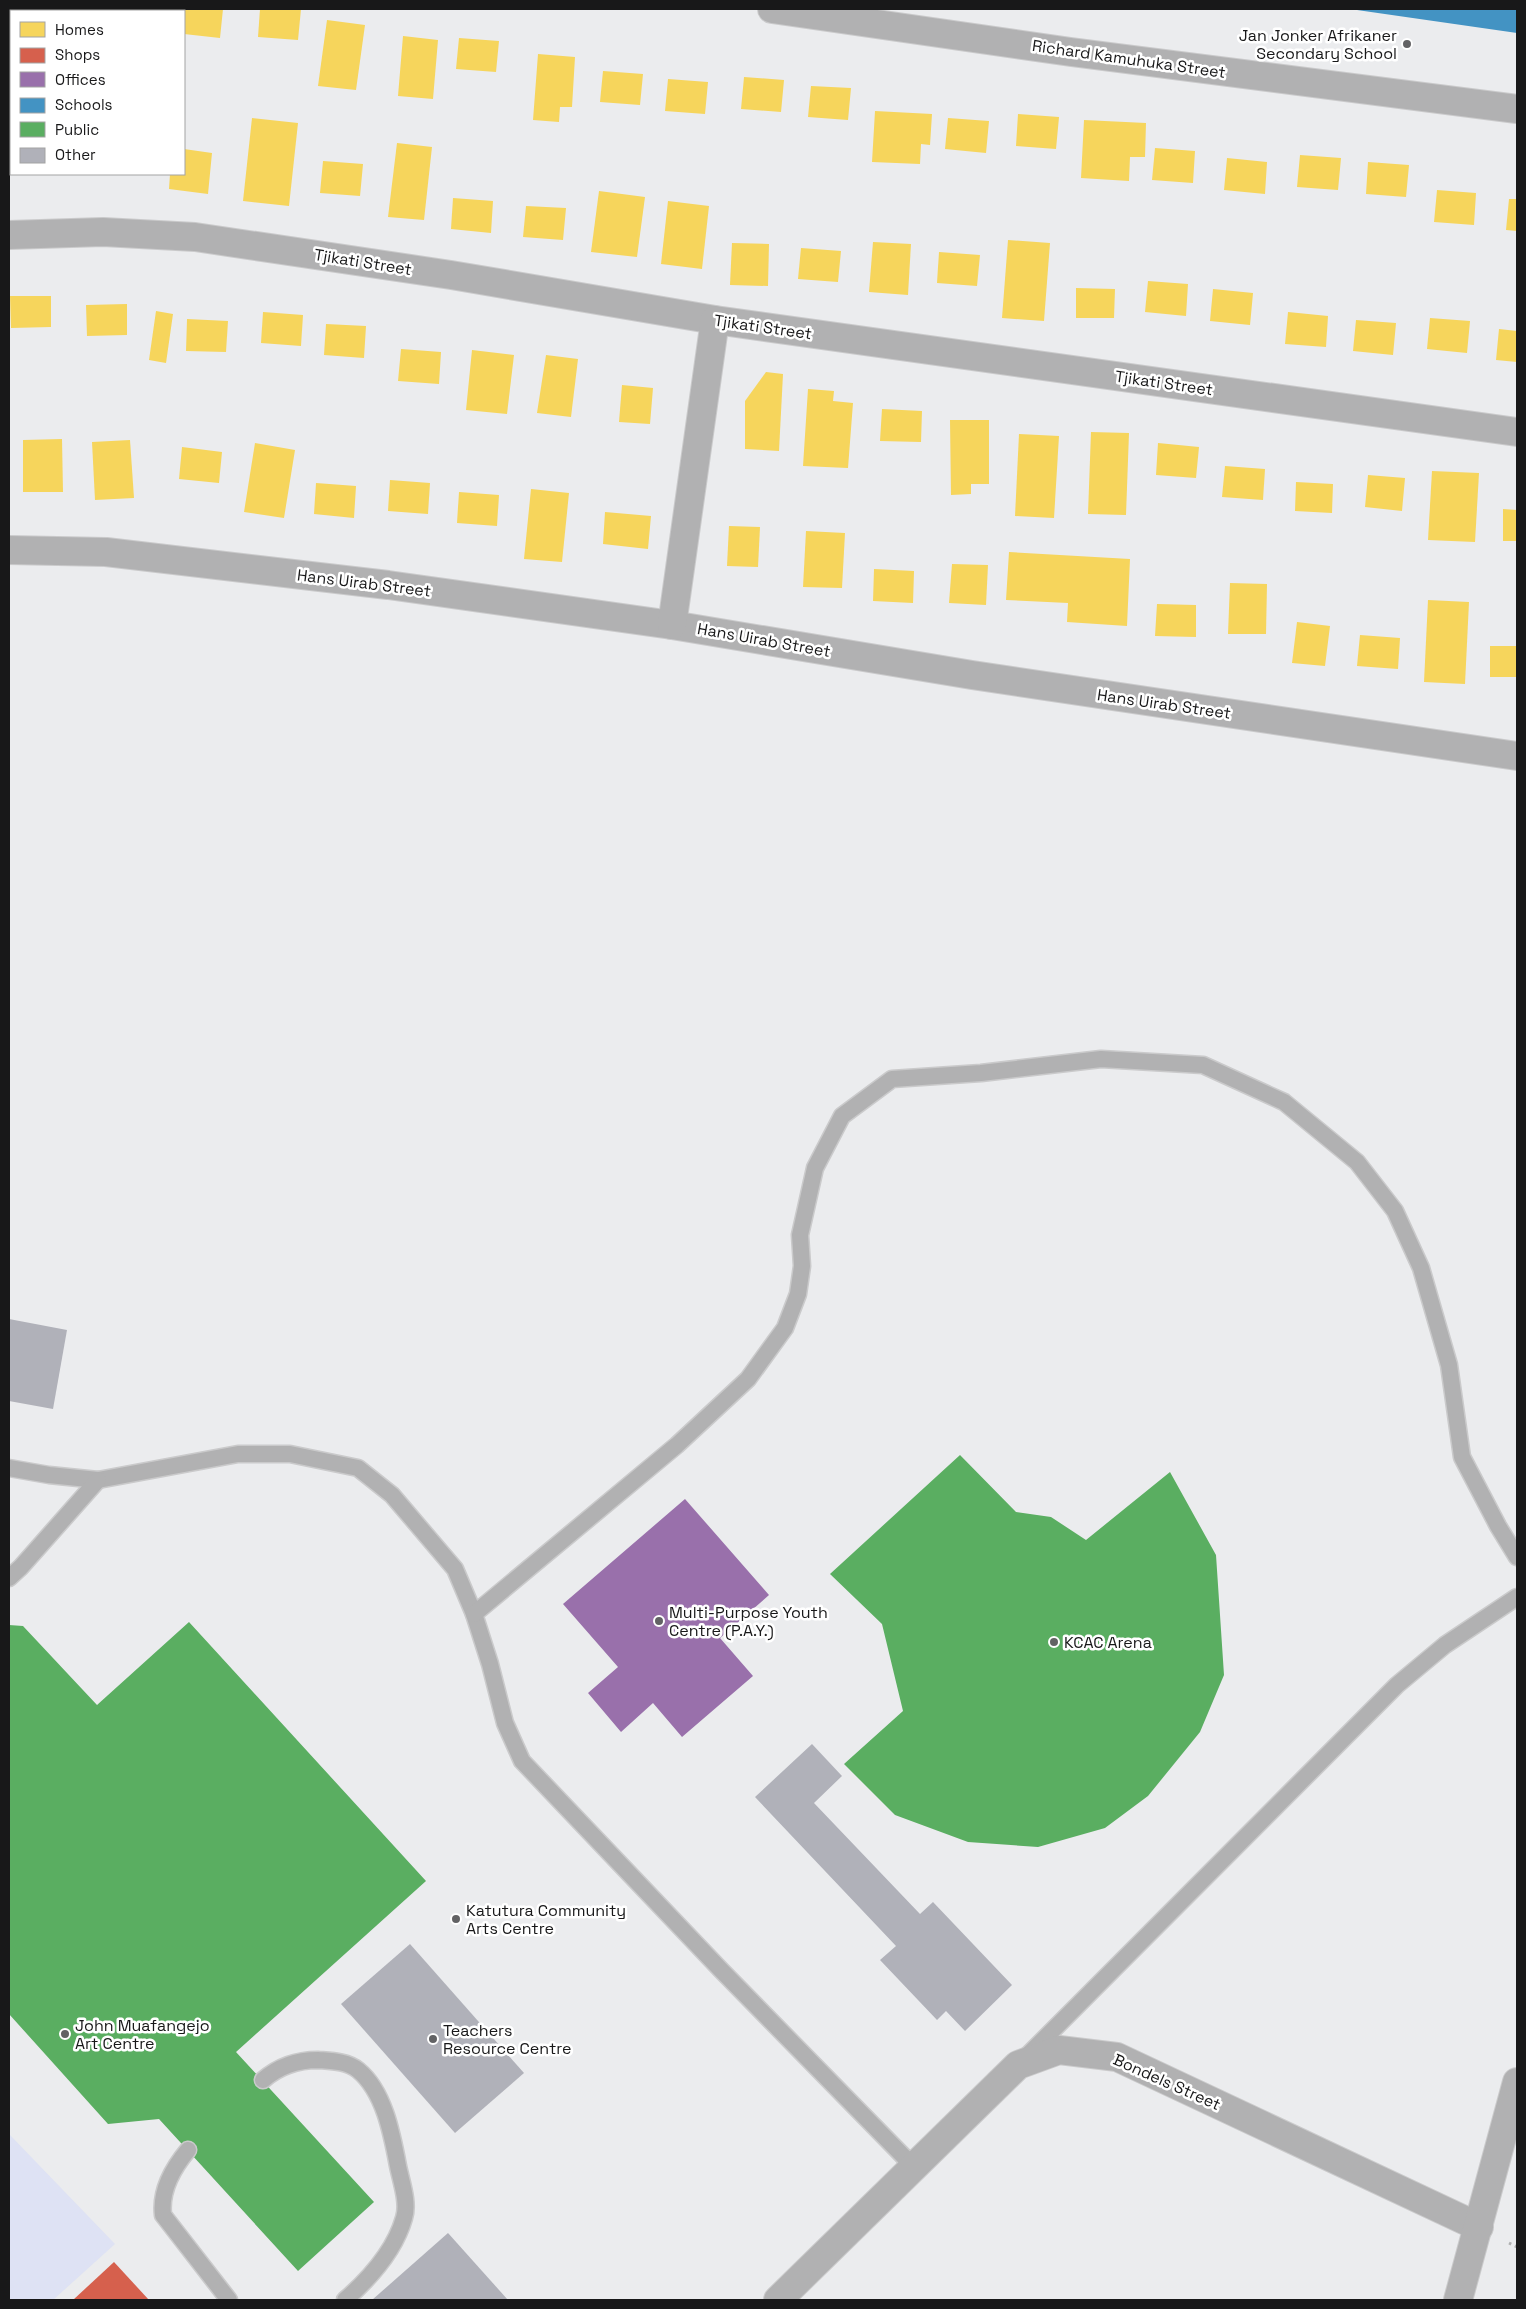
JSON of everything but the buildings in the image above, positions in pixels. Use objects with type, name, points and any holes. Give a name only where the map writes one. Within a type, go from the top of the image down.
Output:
[{"type":"street","name":"Richard Kamuhuka Street","points":[[772,9],[1071,52],[1517,110]]},
{"type":"street","name":"Tjikati Street","points":[[9,235],[104,232],[195,237],[451,275],[715,320],[1517,432]]},
{"type":"street","points":[[672,625],[715,320]]},
{"type":"street","name":"Hans Uirab Street","points":[[9,550],[106,552],[388,585],[672,625],[972,675],[1517,756]]},
{"type":"street","name":"Bondels Street","points":[[778,2300],[1018,2065],[1059,2050],[1117,2058],[1479,2228]]},
{"type":"street","points":[[1458,2300],[1517,2082]]},
{"type":"lane","points":[[474,1614],[678,1445],[753,1372],[785,1328],[798,1294],[802,1266],[800,1235],[815,1168],[842,1116],[892,1079],[981,1073],[1101,1059],[1203,1064],[1284,1102],[1357,1162],[1395,1211],[1421,1268],[1449,1366],[1462,1458],[1498,1526],[1517,1557]]},
{"type":"lane","points":[[9,1468],[49,1475],[98,1480],[238,1454],[290,1454],[358,1468],[392,1495],[456,1569],[474,1614],[490,1664],[505,1723],[522,1761],[721,1970],[914,2167]]},
{"type":"lane","points":[[9,1578],[98,1480]]},
{"type":"lane","points":[[1018,2065],[1397,1685],[1445,1645],[1517,1597]]},
{"type":"lane","points":[[263,2080],[273,2072],[292,2063],[313,2060],[336,2061],[357,2069],[373,2086],[380,2101],[397,2157],[405,2202],[405,2217],[396,2240],[362,2286],[345,2300]]},
{"type":"lane","points":[[188,2150],[174,2167],[162,2205],[163,2215],[229,2300]]},
{"type":"shaded area","points":[[9,2134],[115,2244],[53,2300],[9,2300]]},
{"type":"place","name":"Jan Jonker Afrikaner Secondary School","points":[[1407,44]]},
{"type":"place","name":"Multi-Purpose Youth Centre (P.A.Y.)","points":[[659,1621]]},
{"type":"place","name":"KCAC Arena","points":[[1054,1642]]},
{"type":"place","name":"Katutura Community Arts Centre","points":[[456,1919]]},
{"type":"place","name":"John Muafangejo Art Centre","points":[[65,2034]]},
{"type":"place","name":"Teachers Resource Centre","points":[[433,2039]]}]
